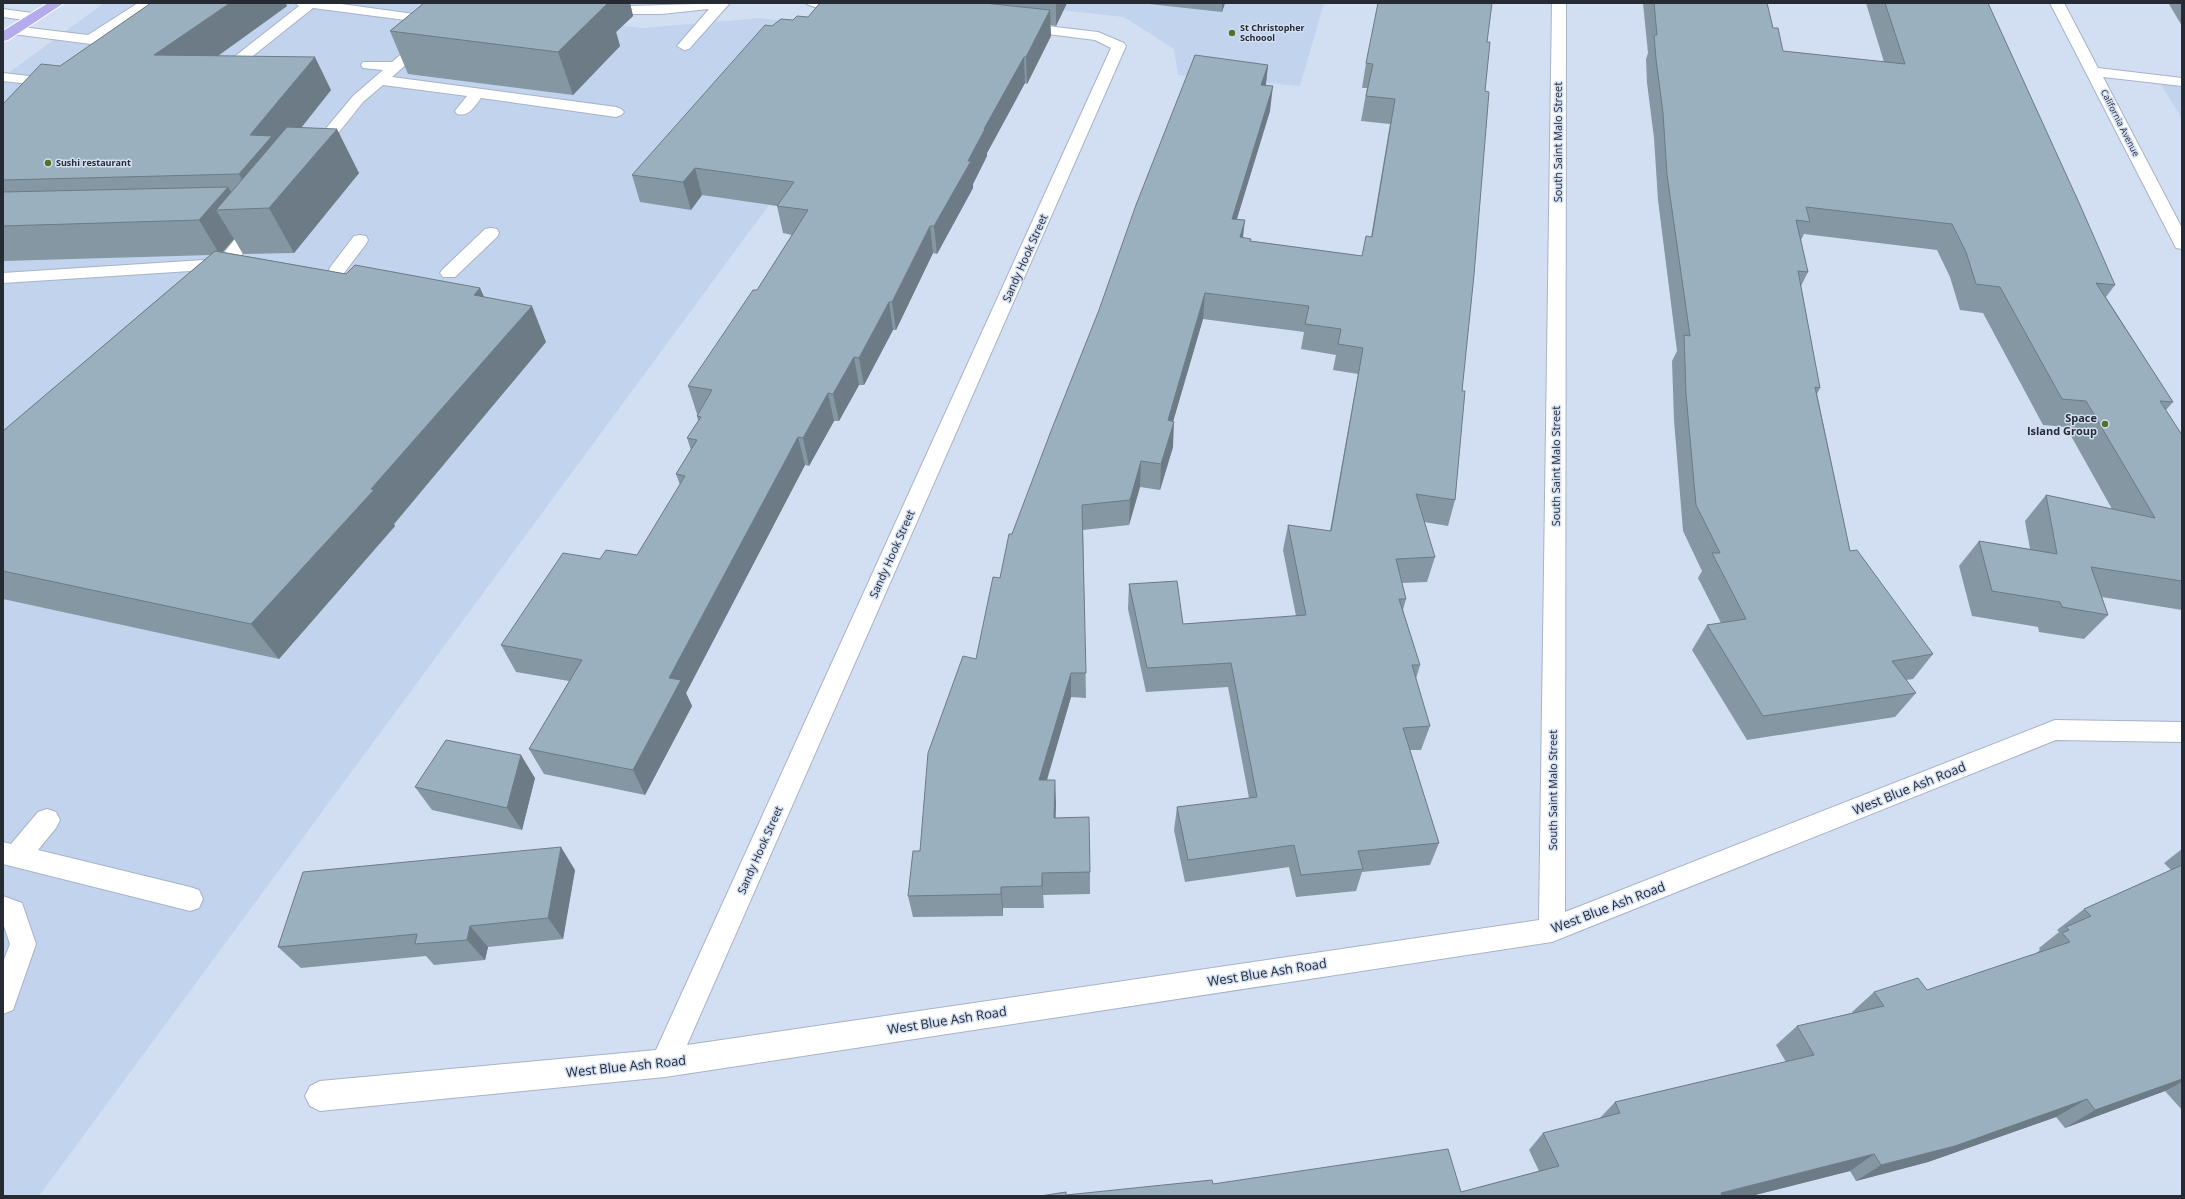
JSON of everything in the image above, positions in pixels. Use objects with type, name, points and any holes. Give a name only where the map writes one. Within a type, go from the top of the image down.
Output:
[{"type":"main road","points":[[8,34],[32,17],[57,3]]},
{"type":"street","points":[[8,34],[91,40],[147,3]]},
{"type":"street","points":[[303,166],[358,99],[468,3]]},
{"type":"street","points":[[568,3],[629,10],[660,10],[722,3]]},
{"type":"street","points":[[684,46],[722,3]]},
{"type":"street","points":[[813,3],[861,8]]},
{"type":"street","name":"South Saint Malo Street","points":[[1552,930],[1559,3]]},
{"type":"street","name":"California Avenue","points":[[2057,3],[2182,244]]},
{"type":"street","points":[[239,60],[306,4],[446,21]]},
{"type":"street","points":[[3,13],[32,17]]},
{"type":"street","name":"Sandy Hook Street","points":[[666,1063],[1119,46],[1098,36],[1011,26]]},
{"type":"street","points":[[368,65],[396,66]]},
{"type":"street","points":[[2093,72],[2182,82]]},
{"type":"street","points":[[3,77],[69,85]]},
{"type":"street","points":[[380,80],[616,112]]},
{"type":"street","points":[[462,111],[477,93]]},
{"type":"street","points":[[200,284],[224,264],[266,212],[240,215]]},
{"type":"street","points":[[449,273],[491,233]]},
{"type":"street","points":[[338,269],[360,240]]},
{"type":"street","points":[[3,278],[224,264],[248,265]]},
{"type":"street","name":"West Blue Ash Road","points":[[320,1096],[666,1063],[1552,930],[2055,730],[2182,732]]},
{"type":"street","points":[[9,855],[47,820]]},
{"type":"street","points":[[9,855],[190,900]]},
{"type":"street","points":[[3,908],[13,912],[23,944],[3,1001]]},
{"type":"shaded area","points":[[104,3],[411,3],[643,28],[760,18],[895,34],[39,1196],[3,1196],[3,77]]},
{"type":"shaded area","name":"St Christopher Schoool","points":[[995,3],[1324,3],[1300,86],[1178,75],[1174,49],[1124,17]]},
{"type":"shaded area","points":[[2156,76],[2182,79],[2182,119]]},
{"type":"building","points":[[151,3],[230,3],[154,55],[315,57],[250,135],[272,136],[239,174],[3,180],[3,104],[41,64],[60,66]]},
{"type":"building","points":[[424,3],[608,3],[558,52],[390,31]]},
{"type":"building","points":[[820,3],[984,3],[1050,10],[1026,57],[1024,57],[984,129],[968,161],[971,161],[934,226],[930,226],[892,302],[889,302],[859,358],[854,357],[833,394],[828,393],[803,438],[798,437],[669,678],[681,680],[633,770],[529,749],[582,660],[501,645],[563,553],[600,559],[606,550],[637,555],[685,476],[676,474],[697,440],[687,438],[701,417],[697,416],[712,390],[688,386],[753,290],[757,290],[808,210],[777,206],[794,182],[695,168],[683,182],[632,175],[765,25],[772,26],[781,19],[793,20],[797,16],[808,17]]},
{"type":"building","points":[[1378,3],[1492,3],[1487,42],[1490,42],[1485,91],[1489,92],[1474,275],[1462,391],[1465,391],[1455,500],[1416,494],[1435,557],[1396,559],[1406,599],[1399,599],[1420,665],[1412,665],[1430,726],[1403,728],[1439,843],[1358,851],[1363,869],[1301,875],[1294,845],[1188,860],[1177,807],[1257,797],[1231,663],[1147,668],[1129,584],[1177,581],[1183,624],[1306,615],[1288,525],[1331,531],[1363,348],[1338,344],[1341,329],[1305,324],[1309,306],[1205,293],[1168,420],[1174,422],[1161,464],[1141,461],[1130,500],[1082,505],[1086,673],[1071,673],[1039,780],[1055,780],[1054,818],[1089,817],[1090,872],[1042,873],[1042,886],[1001,887],[1001,894],[908,896],[913,851],[920,851],[928,753],[963,656],[976,659],[993,577],[1000,578],[1009,534],[1012,534],[1099,310],[1136,205],[1195,55],[1268,65],[1261,85],[1273,86],[1232,219],[1245,220],[1240,237],[1251,239],[1250,241],[1362,256],[1366,236],[1372,237],[1395,99],[1366,96],[1373,64],[1366,63]]},
{"type":"building","points":[[1654,3],[1767,3],[1773,28],[1778,28],[1783,51],[1905,64],[1885,3],[1988,3],[2115,285],[2096,283],[2173,402],[2160,401],[2182,435],[2182,581],[2091,567],[2108,615],[2062,607],[2060,602],[1992,591],[1979,541],[2057,554],[2046,495],[2155,518],[2086,401],[2062,399],[2000,287],[1976,284],[1966,252],[1952,224],[1806,207],[1810,222],[1796,220],[1808,272],[1798,271],[1820,388],[1815,387],[1850,551],[1857,550],[1933,654],[1892,661],[1916,693],[1763,716],[1707,625],[1746,619],[1712,553],[1720,553],[1696,505],[1686,394],[1684,335],[1690,336],[1667,175],[1663,113],[1654,35],[1657,35]]},
{"type":"building","points":[[287,127],[337,129],[269,208],[216,210]]},
{"type":"building","points":[[228,187],[199,220],[3,226],[3,192]]},
{"type":"building","points":[[215,251],[346,274],[355,265],[480,288],[474,295],[532,306],[371,489],[374,490],[251,624],[3,571],[3,431]]},
{"type":"building","points":[[446,740],[521,755],[507,808],[415,787]]},
{"type":"building","points":[[561,847],[548,918],[470,926],[467,940],[415,944],[417,934],[278,947],[303,872]]},
{"type":"building","points":[[2182,865],[2182,1079],[2095,1110],[2087,1099],[1955,1146],[1881,1165],[1874,1154],[1721,1193],[1722,1196],[1040,1196],[1066,1192],[1066,1195],[1212,1180],[1213,1184],[1448,1149],[1461,1192],[1559,1166],[1543,1133],[1620,1113],[1615,1102],[1814,1055],[1797,1026],[1884,1006],[1874,992],[1918,978],[1927,990],[2070,942],[2062,933],[2069,930],[2066,927],[2091,916],[2084,909]]},
{"type":"place","name":"St Christopher Schoool","points":[[1232,33]]},
{"type":"place","name":"Sushi restaurant","points":[[48,163]]},
{"type":"place","name":"Space Island Group","points":[[2105,424]]}]
